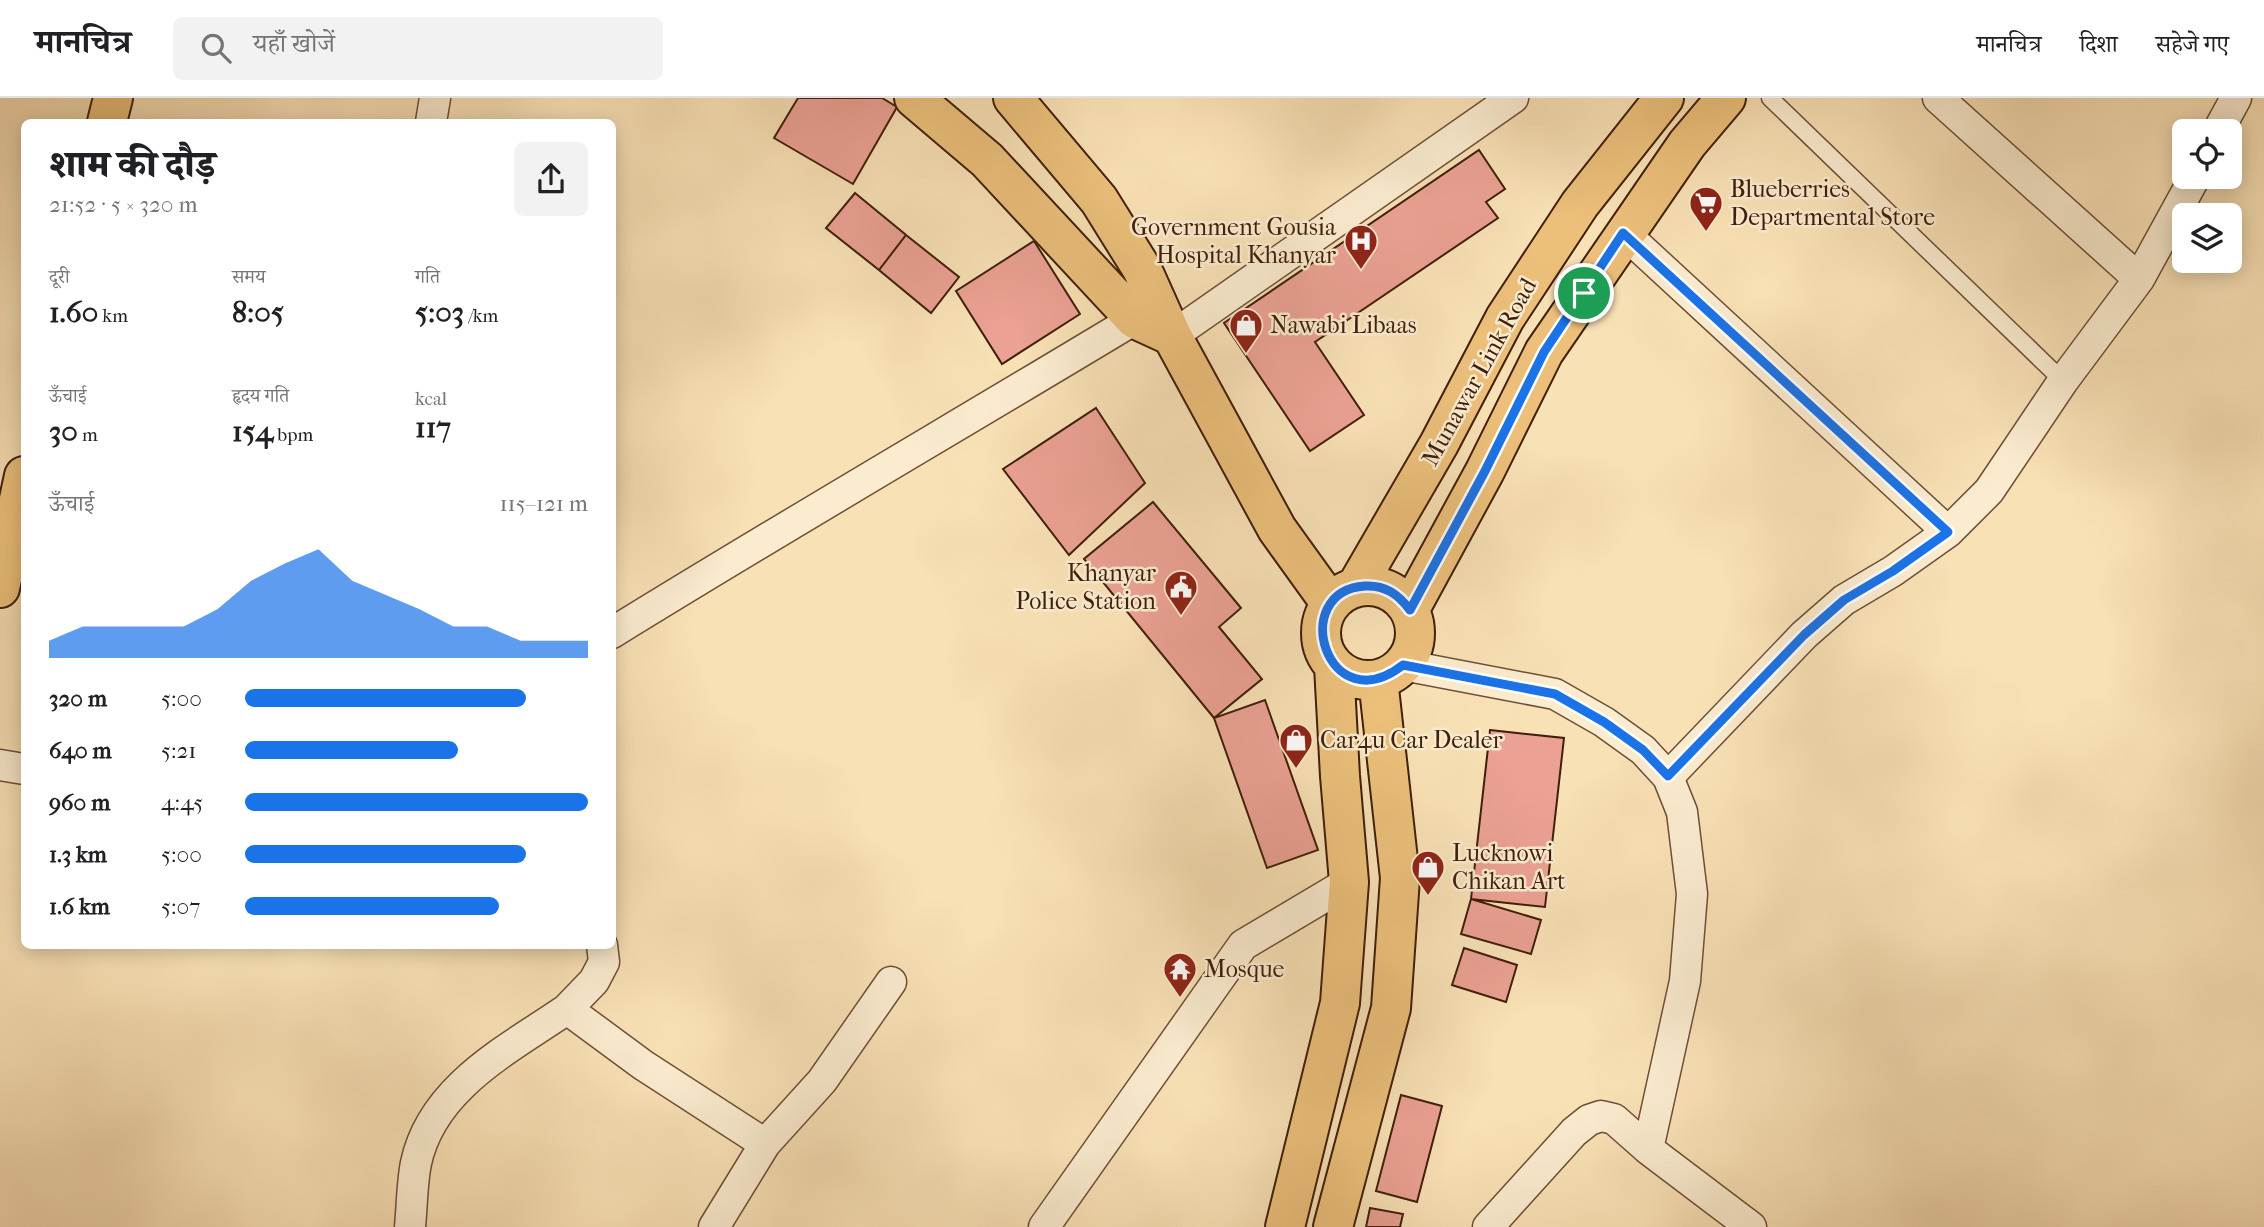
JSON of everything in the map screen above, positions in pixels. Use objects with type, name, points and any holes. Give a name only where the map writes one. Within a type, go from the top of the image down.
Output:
[{"type":"main road","points":[[108,119],[113,98]]},
{"type":"main road","points":[[914,98],[987,160],[1135,319],[1172,336]]},
{"type":"main road","name":"Munawar Link Road","points":[[1343,595],[1439,444],[1505,318],[1580,204],[1647,116],[1664,98]]},
{"type":"main road","name":"Munawar Link Road","points":[[1410,610],[1485,471],[1544,352],[1623,233],[1687,144],[1726,98]]},
{"type":"main road","points":[[1019,100],[1099,200],[1142,269],[1172,336],[1277,529],[1343,595]]},
{"type":"main road","points":[[0,588],[21,490]]},
{"type":"main road","points":[[1285,1227],[1340,1003],[1349,883],[1334,666],[1322,642],[1321,629],[1343,595],[1373,586],[1388,589],[1401,598],[1415,623],[1411,652],[1391,672],[1362,680],[1347,675],[1334,666]]},
{"type":"main road","points":[[1333,1227],[1391,1008],[1400,878],[1391,672]]},
{"type":"street","points":[[432,119],[435,98]]},
{"type":"street","points":[[1172,336],[1513,98]]},
{"type":"street","points":[[1938,98],[2139,279]]},
{"type":"street","points":[[2225,119],[2236,98]]},
{"type":"street","points":[[1668,776],[1804,635],[1844,600],[1893,571],[1948,532],[1989,491],[2063,381],[2139,279],[2188,189]]},
{"type":"street","points":[[1623,233],[1948,532]]},
{"type":"street","points":[[616,631],[774,533],[1135,319]]},
{"type":"street","points":[[1391,672],[1555,694],[1604,722],[1643,750],[1668,776],[1682,812],[1692,894],[1685,981],[1648,1149]]},
{"type":"street","points":[[0,765],[21,768]]},
{"type":"street","points":[[1044,1227],[1243,945],[1349,883]]},
{"type":"street","points":[[410,1227],[416,1162],[426,1135],[448,1097],[475,1072],[567,1009],[594,981],[604,962],[602,949]]},
{"type":"street","points":[[714,1227],[765,1144],[822,1081],[891,982]]},
{"type":"street","points":[[567,1009],[643,1065],[765,1144]]},
{"type":"street","points":[[1488,1227],[1574,1132],[1589,1120],[1601,1116],[1614,1119],[1648,1149],[1751,1227]]},
{"type":"lane","points":[[1770,98],[2063,381]]},
{"type":"building","points":[[798,98],[882,98],[897,107],[853,184],[774,138]]},
{"type":"building","name":"Government Gousia Hospital Khanyar","points":[[1479,150],[1505,189],[1486,202],[1498,218],[1315,342],[1364,415],[1310,451],[1224,323]]},
{"type":"building","points":[[855,193],[906,235],[879,270],[826,228]]},
{"type":"building","points":[[906,235],[959,277],[931,313],[879,270]]},
{"type":"building","points":[[1034,241],[1080,314],[1002,364],[956,291]]},
{"type":"building","points":[[1096,408],[1145,483],[1069,555],[1003,469]]},
{"type":"building","name":"Khanyar Police Station","points":[[1153,502],[1241,608],[1219,627],[1262,679],[1214,718],[1084,559]]},
{"type":"building","points":[[1265,700],[1318,850],[1267,868],[1214,718]]},
{"type":"building","points":[[1490,730],[1564,738],[1545,907],[1471,899]]},
{"type":"building","points":[[1471,899],[1541,920],[1531,954],[1461,934]]},
{"type":"building","points":[[1464,948],[1517,965],[1506,1002],[1452,985]]},
{"type":"building","points":[[1401,1095],[1442,1106],[1417,1202],[1376,1191]]},
{"type":"building","points":[[1370,1208],[1403,1214],[1400,1227],[1366,1227]]},
{"type":"place","name":"Blueberries Departmental Store","points":[[1706,233]]},
{"type":"place","name":"Government Gousia Hospital Khanyar","points":[[1361,271]]},
{"type":"place","name":"Nawabi Libaas","points":[[1246,355]]},
{"type":"place","name":"Khanyar Police Station","points":[[1181,617]]},
{"type":"place","name":"Car4u Car Dealer","points":[[1296,770]]},
{"type":"place","name":"Lucknowi Chikan Art","points":[[1428,897]]},
{"type":"place","name":"Mosque","points":[[1180,999]]},
{"type":"route","points":[[1623,233],[1948,532],[1893,571],[1844,600],[1804,635],[1668,776],[1643,750],[1604,722],[1555,694],[1403,665],[1392,674],[1378,679],[1362,680],[1347,675],[1334,666],[1322,642],[1324,616],[1331,604],[1342,593],[1356,587],[1388,589],[1401,598],[1410,610],[1485,471],[1544,352],[1584,293],[1623,233]]}]
